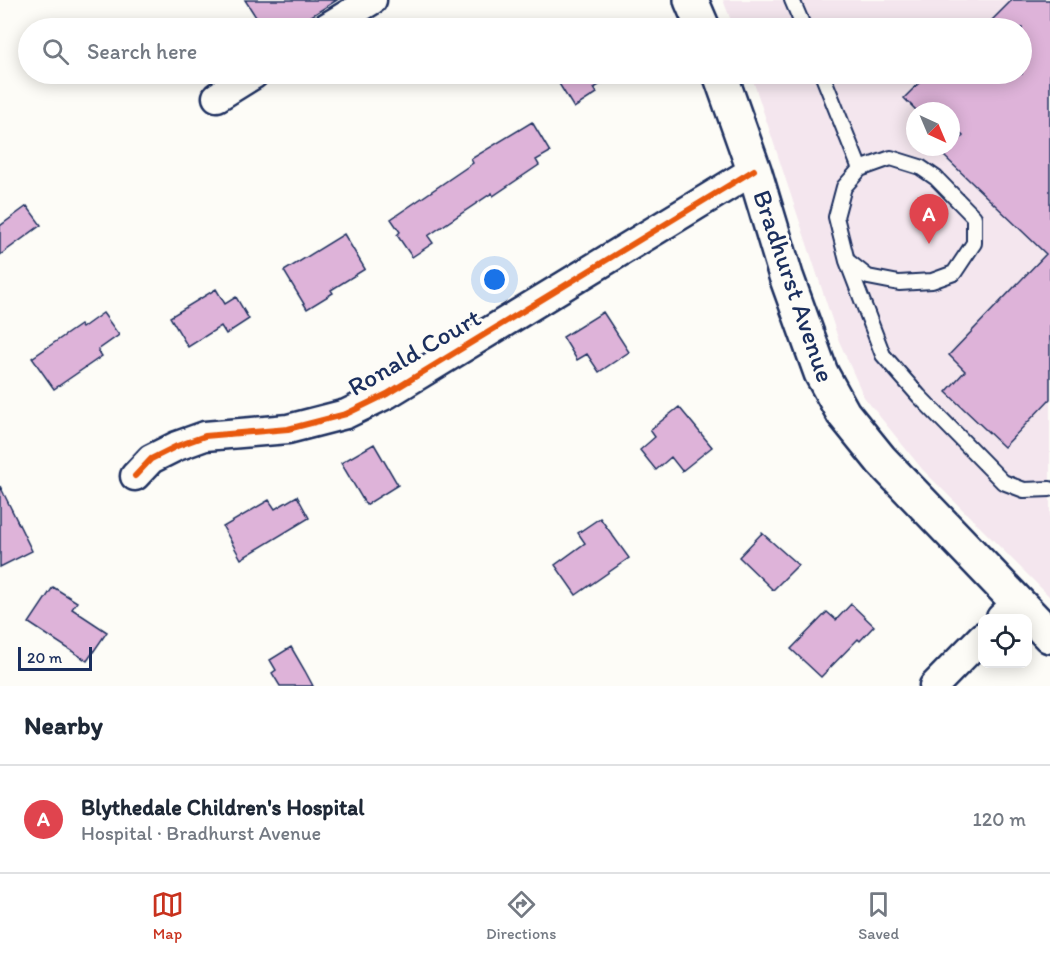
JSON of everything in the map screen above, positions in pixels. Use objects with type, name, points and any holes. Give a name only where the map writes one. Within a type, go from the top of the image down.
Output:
[{"type":"main road","points":[[691,0],[699,18]]},
{"type":"main road","name":"Bradhurst Avenue","points":[[724,84],[754,170],[786,276],[821,373],[843,413],[880,460],[1009,611],[1050,636]]},
{"type":"street","points":[[342,18],[372,0]]},
{"type":"street","points":[[217,97],[238,84]]},
{"type":"street","name":"Ronald Court","points":[[135,476],[151,459],[205,436],[288,429],[346,414],[387,393],[754,170]]},
{"type":"street","points":[[934,686],[978,641]]},
{"type":"lane","points":[[792,0],[800,18]]},
{"type":"lane","points":[[826,84],[860,169]]},
{"type":"lane","points":[[847,261],[868,277],[899,283],[932,281],[954,273],[974,243],[974,217],[936,178],[920,167],[891,158],[860,169],[844,188],[836,217],[847,261],[883,355],[918,396],[1003,482],[1024,490],[1050,489]]},
{"type":"shaded area","points":[[723,0],[1050,0],[1050,597],[922,469],[864,397],[839,341],[754,84],[1032,84],[1032,18],[730,18]]},
{"type":"building","points":[[245,0],[337,0],[308,18],[257,18]]},
{"type":"building","points":[[1012,0],[1050,0],[1050,399],[1004,447],[946,392],[965,371],[949,355],[1046,254],[944,156],[960,156],[960,139],[963,136],[960,133],[960,102],[908,102],[904,98],[918,84],[1032,84],[1032,18],[994,18]]},
{"type":"building","points":[[559,84],[601,84],[594,88],[597,93],[574,108]]},
{"type":"building","points":[[532,122],[550,152],[536,160],[539,165],[428,236],[433,243],[412,257],[397,235],[400,232],[391,219],[473,163],[471,159]]},
{"type":"building","points":[[27,206],[41,225],[0,255],[0,226]]},
{"type":"building","points":[[344,234],[365,269],[331,290],[333,293],[307,309],[284,271]]},
{"type":"building","points":[[216,289],[225,304],[236,297],[249,319],[226,334],[221,326],[188,347],[170,317]]},
{"type":"building","points":[[603,312],[629,352],[599,372],[587,354],[577,360],[563,337]]},
{"type":"building","points":[[103,313],[119,335],[98,350],[102,356],[54,389],[32,358],[80,325],[82,328]]},
{"type":"building","points":[[679,407],[712,447],[682,471],[671,457],[656,470],[640,450],[655,437],[650,430]]},
{"type":"building","points":[[374,444],[398,485],[366,505],[341,463]]},
{"type":"building","points":[[0,486],[32,551],[0,567]]},
{"type":"building","points":[[297,496],[309,518],[241,559],[223,527],[269,500],[275,509]]},
{"type":"building","points":[[600,518],[629,558],[576,595],[555,565],[585,543],[578,533]]},
{"type":"building","points":[[762,533],[798,565],[773,590],[739,557]]},
{"type":"building","points":[[53,587],[77,602],[72,609],[107,632],[87,661],[29,623]]},
{"type":"building","points":[[851,604],[874,626],[821,677],[791,649],[827,612],[836,620]]},
{"type":"building","points":[[291,647],[313,686],[280,686],[272,673],[276,670],[270,660]]},
{"type":"cycle path","points":[[135,476],[151,459],[205,436],[288,429],[346,414],[387,394],[754,170]]},
{"type":"place","name":"Blythedale Children's Hospital","points":[[929,244]]}]
